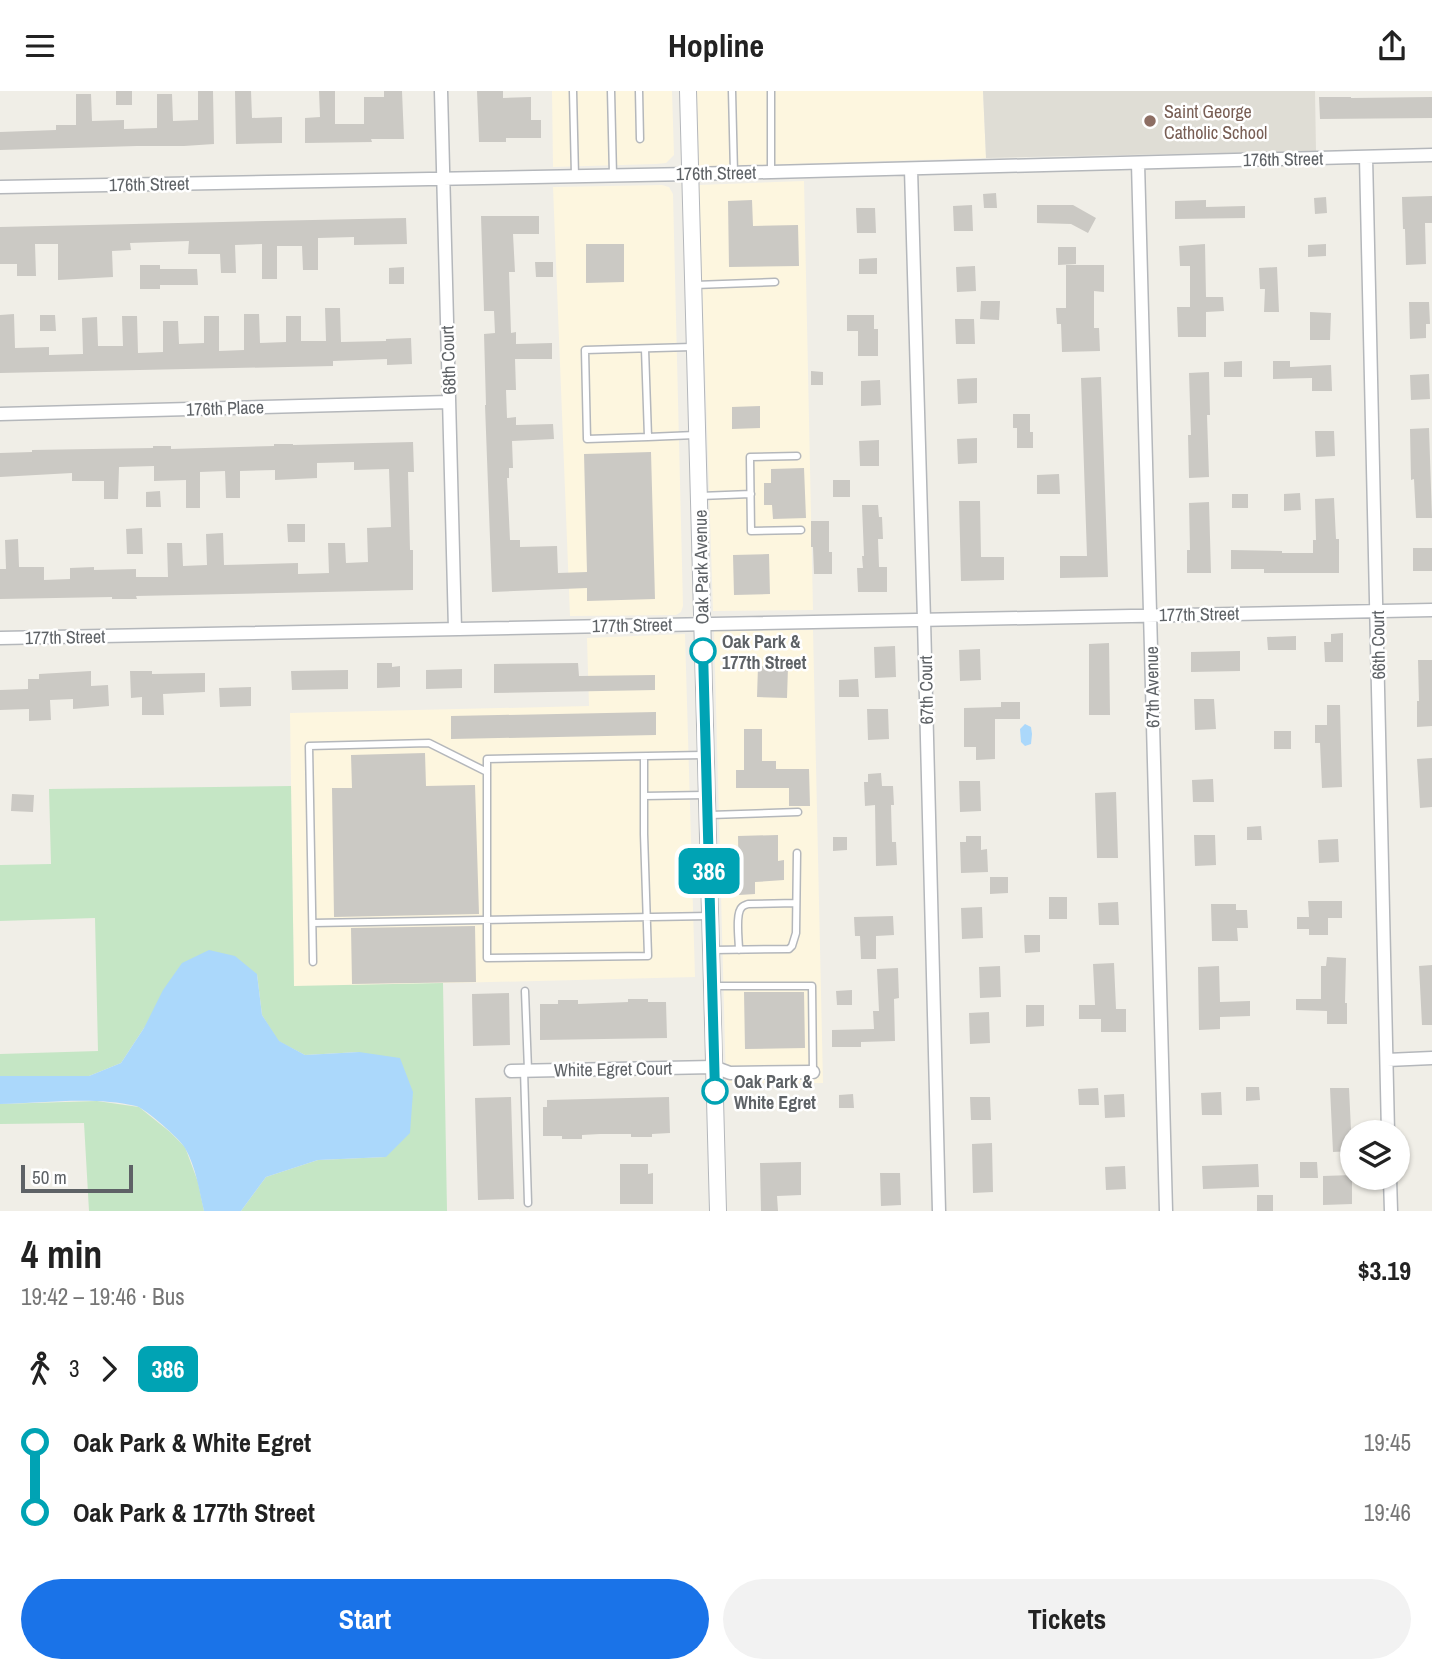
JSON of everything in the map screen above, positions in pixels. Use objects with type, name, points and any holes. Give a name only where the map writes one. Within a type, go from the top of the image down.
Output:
[{"type":"street","name":"68th Court","points":[[441,91],[455,629]]},
{"type":"street","name":"Oak Park Avenue","points":[[688,91],[718,1211]]},
{"type":"street","name":"176th Street","points":[[0,187],[690,174],[1432,155]]},
{"type":"street","name":"66th Court","points":[[1366,157],[1388,1120]]},
{"type":"street","name":"67th Avenue","points":[[1138,163],[1166,1211]]},
{"type":"street","name":"67th Court","points":[[911,169],[939,1211]]},
{"type":"street","name":"176th Place","points":[[0,414],[449,402]]},
{"type":"street","name":"177th Street","points":[[0,638],[1432,610]]},
{"type":"street","points":[[1387,1060],[1432,1058]]},
{"type":"street","name":"White Egret Court","points":[[521,1070],[715,1067],[730,1073],[813,1072]]},
{"type":"street","points":[[1390,1190],[1391,1211]]},
{"type":"lane","points":[[573,91],[575,176]]},
{"type":"lane","points":[[611,91],[613,175]]},
{"type":"lane","points":[[639,91],[640,139]]},
{"type":"lane","points":[[732,91],[734,173]]},
{"type":"lane","points":[[771,91],[771,172]]},
{"type":"lane","points":[[693,285],[775,282]]},
{"type":"lane","points":[[695,347],[585,350],[587,439],[697,435]]},
{"type":"lane","points":[[645,349],[648,437]]},
{"type":"lane","points":[[797,456],[750,457],[751,531],[802,530]]},
{"type":"lane","points":[[699,496],[751,494]]},
{"type":"lane","points":[[313,962],[309,746],[429,743],[487,772]]},
{"type":"lane","points":[[644,757],[648,956],[487,958],[487,759],[706,755]]},
{"type":"lane","points":[[644,796],[707,795]]},
{"type":"lane","points":[[708,815],[798,812]]},
{"type":"lane","points":[[711,950],[789,949],[792,946],[796,933],[797,853]]},
{"type":"lane","points":[[739,950],[740,911],[743,906],[796,903]]},
{"type":"lane","points":[[313,923],[710,916]]},
{"type":"lane","points":[[712,986],[812,986],[813,1072]]},
{"type":"lane","points":[[525,991],[521,1070],[528,1203]]},
{"type":"shaded area","points":[[552,91],[672,91],[674,155],[666,163],[656,164],[553,167]]},
{"type":"shaded area","points":[[697,91],[983,91],[986,158],[699,167]]},
{"type":"shaded area","name":"Saint George Catholic School","points":[[983,91],[1315,91],[1316,151],[986,158]]},
{"type":"shaded area","points":[[804,181],[813,610],[713,611],[699,185]]},
{"type":"shaded area","points":[[553,187],[669,187],[673,194],[683,606],[681,612],[676,615],[570,616]]},
{"type":"shaded area","points":[[813,630],[823,1083],[726,1083],[714,631]]},
{"type":"shaded area","points":[[685,634],[695,977],[294,987],[290,713],[589,706],[587,638]]},
{"type":"green space","points":[[291,786],[294,986],[443,983],[447,1211],[241,1211],[266,1177],[318,1160],[386,1157],[359,1052],[305,1055],[278,1041],[262,1015],[257,974],[144,1028],[121,1063],[89,1076],[0,1076],[0,1054],[98,1051],[95,918],[0,921],[0,865],[51,864],[49,789]]},
{"type":"green space","points":[[97,1101],[139,1107],[185,1147],[198,1182],[204,1211],[89,1211],[84,1123],[0,1124],[0,1104]]},
{"type":"water","points":[[1025,724],[1031,727],[1032,734],[1031,744],[1025,746],[1021,742],[1020,729]]},
{"type":"water","points":[[209,950],[235,956],[257,974],[262,1015],[279,1041],[305,1055],[359,1052],[400,1058],[413,1092],[410,1133],[386,1157],[318,1160],[266,1177],[241,1211],[204,1211],[195,1171],[185,1148],[141,1108],[103,1101],[0,1104],[0,1076],[89,1076],[121,1063],[144,1028],[163,990],[182,963]]},
{"type":"building","points":[[116,91],[132,91],[132,105],[116,105]]},
{"type":"building","points":[[198,91],[213,91],[214,144],[0,150],[0,132],[56,130],[56,125],[76,125],[76,94],[91,94],[92,121],[124,120],[124,129],[157,128],[157,94],[172,94],[173,121],[198,120]]},
{"type":"building","points":[[235,91],[251,91],[252,118],[282,117],[282,143],[236,144]]},
{"type":"building","points":[[319,91],[335,91],[335,124],[364,124],[364,97],[384,97],[384,91],[402,91],[404,139],[305,143],[305,118],[320,117]]},
{"type":"building","points":[[477,91],[503,91],[503,98],[531,97],[531,120],[541,120],[541,138],[506,138],[506,142],[479,142]]},
{"type":"building","points":[[1319,97],[1432,97],[1432,118],[1320,119]]},
{"type":"building","points":[[996,193],[997,208],[984,208],[983,194]]},
{"type":"building","points":[[1432,196],[1432,223],[1425,223],[1426,264],[1406,265],[1402,197]]},
{"type":"building","points":[[1326,197],[1327,213],[1315,214],[1314,198]]},
{"type":"building","points":[[752,200],[753,226],[798,225],[799,266],[729,267],[728,201]]},
{"type":"building","points":[[1206,200],[1206,207],[1245,206],[1245,218],[1175,219],[1175,201]]},
{"type":"building","points":[[972,205],[973,231],[954,231],[953,206]]},
{"type":"building","points":[[1037,205],[1073,205],[1096,218],[1088,233],[1071,224],[1037,223]]},
{"type":"building","points":[[856,208],[875,208],[876,233],[857,233]]},
{"type":"building","points":[[481,216],[539,216],[539,234],[513,234],[515,272],[509,272],[511,333],[516,332],[516,344],[552,343],[552,359],[515,359],[516,390],[506,390],[507,418],[516,417],[516,425],[553,424],[554,439],[512,441],[513,468],[509,468],[507,478],[510,540],[520,540],[520,547],[557,546],[558,573],[587,572],[584,454],[651,452],[655,599],[587,601],[587,588],[492,592],[484,334],[495,333],[494,311],[484,311]]},
{"type":"building","points":[[406,218],[407,244],[354,245],[354,237],[318,238],[318,270],[303,270],[302,246],[277,246],[277,279],[262,279],[262,244],[235,245],[236,273],[221,273],[220,254],[188,254],[189,241],[130,243],[131,250],[112,251],[113,277],[58,280],[58,244],[35,244],[36,276],[17,276],[17,264],[0,264],[0,227]]},
{"type":"building","points":[[586,244],[624,244],[624,282],[586,283]]},
{"type":"building","points":[[1205,244],[1206,297],[1223,297],[1224,311],[1206,312],[1206,337],[1178,337],[1177,307],[1190,307],[1190,266],[1180,266],[1179,246]]},
{"type":"building","points":[[1326,244],[1326,256],[1308,257],[1308,245]]},
{"type":"building","points":[[1058,247],[1076,247],[1076,264],[1058,265]]},
{"type":"building","points":[[877,258],[877,274],[859,274],[859,259]]},
{"type":"building","points":[[535,262],[553,262],[553,277],[536,277]]},
{"type":"building","points":[[140,265],[160,265],[160,269],[197,269],[198,285],[160,285],[160,289],[140,289]]},
{"type":"building","points":[[1066,265],[1104,265],[1104,292],[1094,291],[1094,328],[1099,328],[1100,351],[1062,352],[1061,324],[1057,324],[1056,308],[1066,308]]},
{"type":"building","points":[[975,266],[976,291],[957,292],[956,267]]},
{"type":"building","points":[[404,267],[404,284],[389,284],[389,268]]},
{"type":"building","points":[[1277,267],[1279,312],[1264,312],[1265,289],[1260,289],[1259,268]]},
{"type":"building","points":[[981,301],[1000,301],[999,320],[980,319]]},
{"type":"building","points":[[1409,302],[1429,302],[1430,324],[1426,324],[1426,338],[1410,339]]},
{"type":"building","points":[[325,308],[340,308],[341,342],[411,338],[412,364],[387,365],[387,359],[333,361],[333,366],[0,373],[0,315],[14,314],[15,348],[49,347],[49,355],[83,354],[82,318],[97,317],[98,346],[123,346],[122,316],[137,316],[138,353],[163,352],[163,321],[178,321],[179,344],[204,343],[204,316],[219,316],[219,351],[244,350],[244,314],[259,314],[260,343],[286,342],[286,316],[301,316],[301,341],[326,341]]},
{"type":"building","points":[[1310,312],[1331,313],[1330,340],[1310,340]]},
{"type":"building","points":[[40,315],[55,315],[56,331],[40,331]]},
{"type":"building","points":[[847,315],[874,315],[874,329],[878,329],[878,356],[858,356],[858,331],[847,331]]},
{"type":"building","points":[[955,319],[974,319],[975,344],[956,344]]},
{"type":"building","points":[[1242,361],[1242,377],[1224,377],[1224,362]]},
{"type":"building","points":[[1273,361],[1290,361],[1290,367],[1331,365],[1332,391],[1312,391],[1312,378],[1273,379]]},
{"type":"building","points":[[811,371],[823,372],[823,385],[811,385]]},
{"type":"building","points":[[1209,372],[1209,477],[1189,478],[1189,373]]},
{"type":"building","points":[[1429,374],[1430,399],[1411,400],[1410,375]]},
{"type":"building","points":[[1101,377],[1108,577],[1060,578],[1060,556],[1087,556],[1081,378]]},
{"type":"building","points":[[977,378],[977,403],[958,404],[957,379]]},
{"type":"building","points":[[880,380],[881,405],[861,406],[861,381]]},
{"type":"building","points":[[760,406],[760,428],[732,429],[732,407]]},
{"type":"building","points":[[1013,414],[1030,414],[1033,448],[1017,448],[1017,428],[1013,428]]},
{"type":"building","points":[[1429,428],[1432,518],[1416,518],[1414,479],[1411,480],[1410,429]]},
{"type":"building","points":[[1315,431],[1334,431],[1335,456],[1316,457]]},
{"type":"building","points":[[977,438],[977,463],[958,464],[957,439]]},
{"type":"building","points":[[879,440],[879,466],[860,466],[859,441]]},
{"type":"building","points":[[413,442],[414,472],[408,472],[413,590],[136,596],[137,599],[0,599],[0,569],[6,569],[5,540],[18,539],[19,567],[44,567],[44,580],[70,579],[70,568],[94,567],[94,570],[136,569],[136,577],[168,577],[167,543],[182,543],[183,566],[207,565],[206,534],[223,533],[224,565],[298,563],[298,574],[329,573],[328,543],[345,543],[346,563],[368,562],[367,528],[391,527],[389,469],[354,470],[354,462],[317,463],[317,478],[275,480],[275,470],[240,471],[240,498],[226,498],[225,471],[200,472],[200,508],[186,508],[186,480],[154,481],[154,466],[119,467],[118,499],[104,499],[104,481],[72,481],[72,473],[0,477],[0,453],[153,446],[171,446],[171,449]]},
{"type":"building","points":[[804,468],[806,518],[773,519],[772,505],[764,505],[764,483],[771,483],[771,469]]},
{"type":"building","points":[[1059,474],[1060,494],[1037,494],[1037,475]]},
{"type":"building","points":[[833,480],[850,480],[850,497],[833,497]]},
{"type":"building","points":[[160,491],[161,507],[146,507],[146,492]]},
{"type":"building","points":[[1300,493],[1301,510],[1284,511],[1284,494]]},
{"type":"building","points":[[1232,494],[1248,494],[1248,508],[1232,508]]},
{"type":"building","points":[[1334,498],[1336,539],[1339,539],[1339,573],[1264,573],[1264,569],[1231,569],[1231,550],[1313,553],[1313,540],[1316,540],[1315,499]]},
{"type":"building","points":[[959,501],[980,501],[981,557],[1004,557],[1004,580],[961,581]]},
{"type":"building","points":[[1209,502],[1211,573],[1187,573],[1187,550],[1190,550],[1189,503]]},
{"type":"building","points":[[862,505],[878,505],[879,517],[882,517],[883,539],[878,539],[879,567],[887,567],[887,592],[858,592],[857,568],[863,568],[864,556]]},
{"type":"building","points":[[811,521],[829,521],[832,574],[814,574]]},
{"type":"building","points":[[287,524],[305,524],[305,542],[288,542]]},
{"type":"building","points":[[142,528],[143,554],[127,554],[126,529]]},
{"type":"building","points":[[1413,548],[1432,548],[1432,571],[1413,571]]},
{"type":"building","points":[[769,554],[770,594],[734,595],[733,555]]},
{"type":"building","points":[[1343,633],[1343,662],[1325,662],[1324,642],[1331,642],[1331,634]]},
{"type":"building","points":[[1296,636],[1296,650],[1268,650],[1267,637]]},
{"type":"building","points":[[1109,643],[1110,715],[1089,715],[1089,644]]},
{"type":"building","points":[[895,646],[896,677],[875,678],[874,647]]},
{"type":"building","points":[[980,649],[981,680],[960,681],[959,650]]},
{"type":"building","points":[[1240,651],[1240,671],[1191,672],[1191,652]]},
{"type":"building","points":[[1418,660],[1432,660],[1432,726],[1417,727]]},
{"type":"building","points":[[377,663],[400,666],[400,687],[377,688]]},
{"type":"building","points":[[578,663],[579,676],[655,675],[655,690],[494,693],[494,664]]},
{"type":"building","points":[[758,666],[788,667],[787,698],[757,697]]},
{"type":"building","points":[[462,669],[462,688],[426,689],[426,670]]},
{"type":"building","points":[[348,670],[348,689],[292,690],[291,671]]},
{"type":"building","points":[[91,671],[91,686],[108,685],[109,706],[73,709],[73,699],[50,700],[51,720],[29,721],[29,709],[0,710],[0,690],[28,689],[28,679],[39,679],[39,674]]},
{"type":"building","points":[[130,671],[152,671],[152,674],[205,673],[205,692],[163,694],[164,715],[142,715],[142,697],[131,698]]},
{"type":"building","points":[[858,679],[859,697],[839,697],[839,680]]},
{"type":"building","points":[[251,687],[251,706],[220,707],[219,688]]},
{"type":"building","points":[[1194,699],[1214,699],[1216,729],[1195,730]]},
{"type":"building","points":[[1001,702],[1020,702],[1020,719],[995,719],[995,759],[976,760],[976,747],[964,747],[964,708],[1001,707]]},
{"type":"building","points":[[1327,705],[1340,705],[1342,787],[1322,788],[1320,743],[1315,743],[1315,725],[1327,725]]},
{"type":"building","points":[[867,709],[888,709],[889,739],[868,740]]},
{"type":"building","points":[[656,712],[656,735],[451,739],[451,716]]},
{"type":"building","points":[[744,729],[762,729],[762,761],[776,761],[776,769],[809,769],[810,806],[789,806],[789,788],[736,788],[736,770],[744,770]]},
{"type":"building","points":[[1274,731],[1291,731],[1291,749],[1274,749]]},
{"type":"building","points":[[425,753],[426,786],[475,785],[479,914],[334,917],[332,788],[352,788],[351,755]]},
{"type":"building","points":[[1432,758],[1432,807],[1420,808],[1417,759]]},
{"type":"building","points":[[881,773],[882,786],[893,786],[892,842],[896,842],[897,865],[876,866],[875,805],[865,806],[864,782],[868,782],[868,774]]},
{"type":"building","points":[[1213,779],[1214,802],[1193,802],[1192,780]]},
{"type":"building","points":[[959,781],[980,781],[981,811],[960,812]]},
{"type":"building","points":[[1116,792],[1118,858],[1097,858],[1095,793]]},
{"type":"building","points":[[12,794],[34,795],[33,812],[11,811]]},
{"type":"building","points":[[1261,826],[1262,840],[1247,840],[1247,827]]},
{"type":"building","points":[[778,835],[778,861],[784,860],[784,880],[755,882],[755,894],[739,895],[738,836]]},
{"type":"building","points":[[1194,835],[1215,835],[1216,865],[1195,866]]},
{"type":"building","points":[[966,836],[981,836],[981,850],[987,849],[988,872],[961,873],[960,842],[966,842]]},
{"type":"building","points":[[833,837],[847,837],[847,850],[833,851]]},
{"type":"building","points":[[1338,839],[1339,862],[1319,863],[1318,840]]},
{"type":"building","points":[[990,877],[1008,877],[1008,893],[990,894]]},
{"type":"building","points":[[1049,897],[1067,897],[1067,919],[1049,919]]},
{"type":"building","points":[[1308,901],[1342,901],[1342,918],[1328,918],[1328,935],[1309,935],[1309,929],[1297,929],[1297,917],[1309,917]]},
{"type":"building","points":[[1118,902],[1119,925],[1099,925],[1098,903]]},
{"type":"building","points":[[1211,904],[1236,904],[1236,910],[1247,910],[1248,928],[1237,928],[1238,941],[1212,941]]},
{"type":"building","points":[[982,907],[983,938],[962,939],[961,908]]},
{"type":"building","points":[[893,916],[894,935],[876,936],[876,959],[861,959],[860,936],[855,936],[854,917]]},
{"type":"building","points":[[475,926],[476,982],[352,984],[351,928]]},
{"type":"building","points":[[1024,935],[1040,935],[1040,952],[1025,953]]},
{"type":"building","points":[[1327,957],[1346,958],[1347,1024],[1327,1024],[1327,1011],[1296,1010],[1296,999],[1321,999],[1321,966],[1326,966]]},
{"type":"building","points":[[1114,963],[1116,1009],[1126,1009],[1126,1032],[1101,1032],[1101,1019],[1079,1019],[1079,1005],[1095,1005],[1093,964]]},
{"type":"building","points":[[1432,965],[1432,1025],[1422,1025],[1419,966]]},
{"type":"building","points":[[1000,966],[1001,997],[980,998],[979,967]]},
{"type":"building","points":[[1219,966],[1220,1002],[1250,1001],[1250,1016],[1220,1017],[1220,1029],[1199,1030],[1198,967]]},
{"type":"building","points":[[898,968],[899,998],[894,999],[895,1041],[861,1042],[861,1047],[832,1047],[832,1030],[874,1029],[873,1011],[879,1011],[877,969]]},
{"type":"building","points":[[852,990],[852,1005],[837,1005],[836,991]]},
{"type":"building","points":[[744,992],[804,992],[805,1048],[745,1049]]},
{"type":"building","points":[[509,993],[510,1045],[473,1046],[472,994]]},
{"type":"building","points":[[628,999],[666,1002],[667,1038],[540,1040],[540,1004],[558,1004],[558,1000],[578,1000],[578,1004],[628,1002]]},
{"type":"building","points":[[1026,1005],[1044,1005],[1044,1026],[1026,1027]]},
{"type":"building","points":[[989,1012],[990,1043],[970,1044],[969,1013]]},
{"type":"building","points":[[1246,1087],[1259,1087],[1260,1100],[1246,1101]]},
{"type":"building","points":[[1098,1088],[1099,1105],[1079,1105],[1078,1089]]},
{"type":"building","points":[[1330,1088],[1349,1088],[1351,1120],[1340,1120],[1340,1152],[1333,1152]]},
{"type":"building","points":[[1221,1092],[1222,1115],[1202,1115],[1201,1093]]},
{"type":"building","points":[[853,1094],[854,1108],[839,1108],[839,1095]]},
{"type":"building","points":[[1124,1094],[1125,1117],[1105,1118],[1104,1095]]},
{"type":"building","points":[[511,1097],[514,1199],[478,1200],[475,1098]]},
{"type":"building","points":[[669,1097],[670,1133],[652,1134],[652,1137],[631,1137],[631,1134],[582,1135],[582,1139],[543,1136],[543,1107],[547,1107],[547,1100]]},
{"type":"building","points":[[970,1097],[990,1097],[991,1120],[971,1120]]},
{"type":"building","points":[[992,1143],[993,1192],[973,1193],[972,1144]]},
{"type":"building","points":[[801,1162],[801,1195],[777,1196],[778,1211],[761,1211],[760,1163]]},
{"type":"building","points":[[1300,1162],[1317,1162],[1318,1178],[1300,1178]]},
{"type":"building","points":[[620,1164],[648,1164],[648,1174],[653,1173],[653,1204],[620,1204]]},
{"type":"building","points":[[1258,1164],[1259,1187],[1203,1189],[1202,1166]]},
{"type":"building","points":[[1125,1166],[1126,1189],[1106,1190],[1105,1167]]},
{"type":"building","points":[[880,1173],[900,1173],[901,1205],[881,1206]]},
{"type":"building","points":[[1340,1175],[1340,1190],[1352,1190],[1352,1204],[1323,1205],[1323,1176]]},
{"type":"building","points":[[1257,1195],[1273,1195],[1273,1211],[1257,1211]]},
{"type":"bus line","name":"386","points":[[703,651],[715,1091]]},
{"type":"place","name":"Saint George Catholic School","points":[[1150,121]]},
{"type":"place","name":"Oak Park & 177th Street","points":[[703,651]]},
{"type":"place","name":"Oak Park & White Egret","points":[[715,1091]]}]
